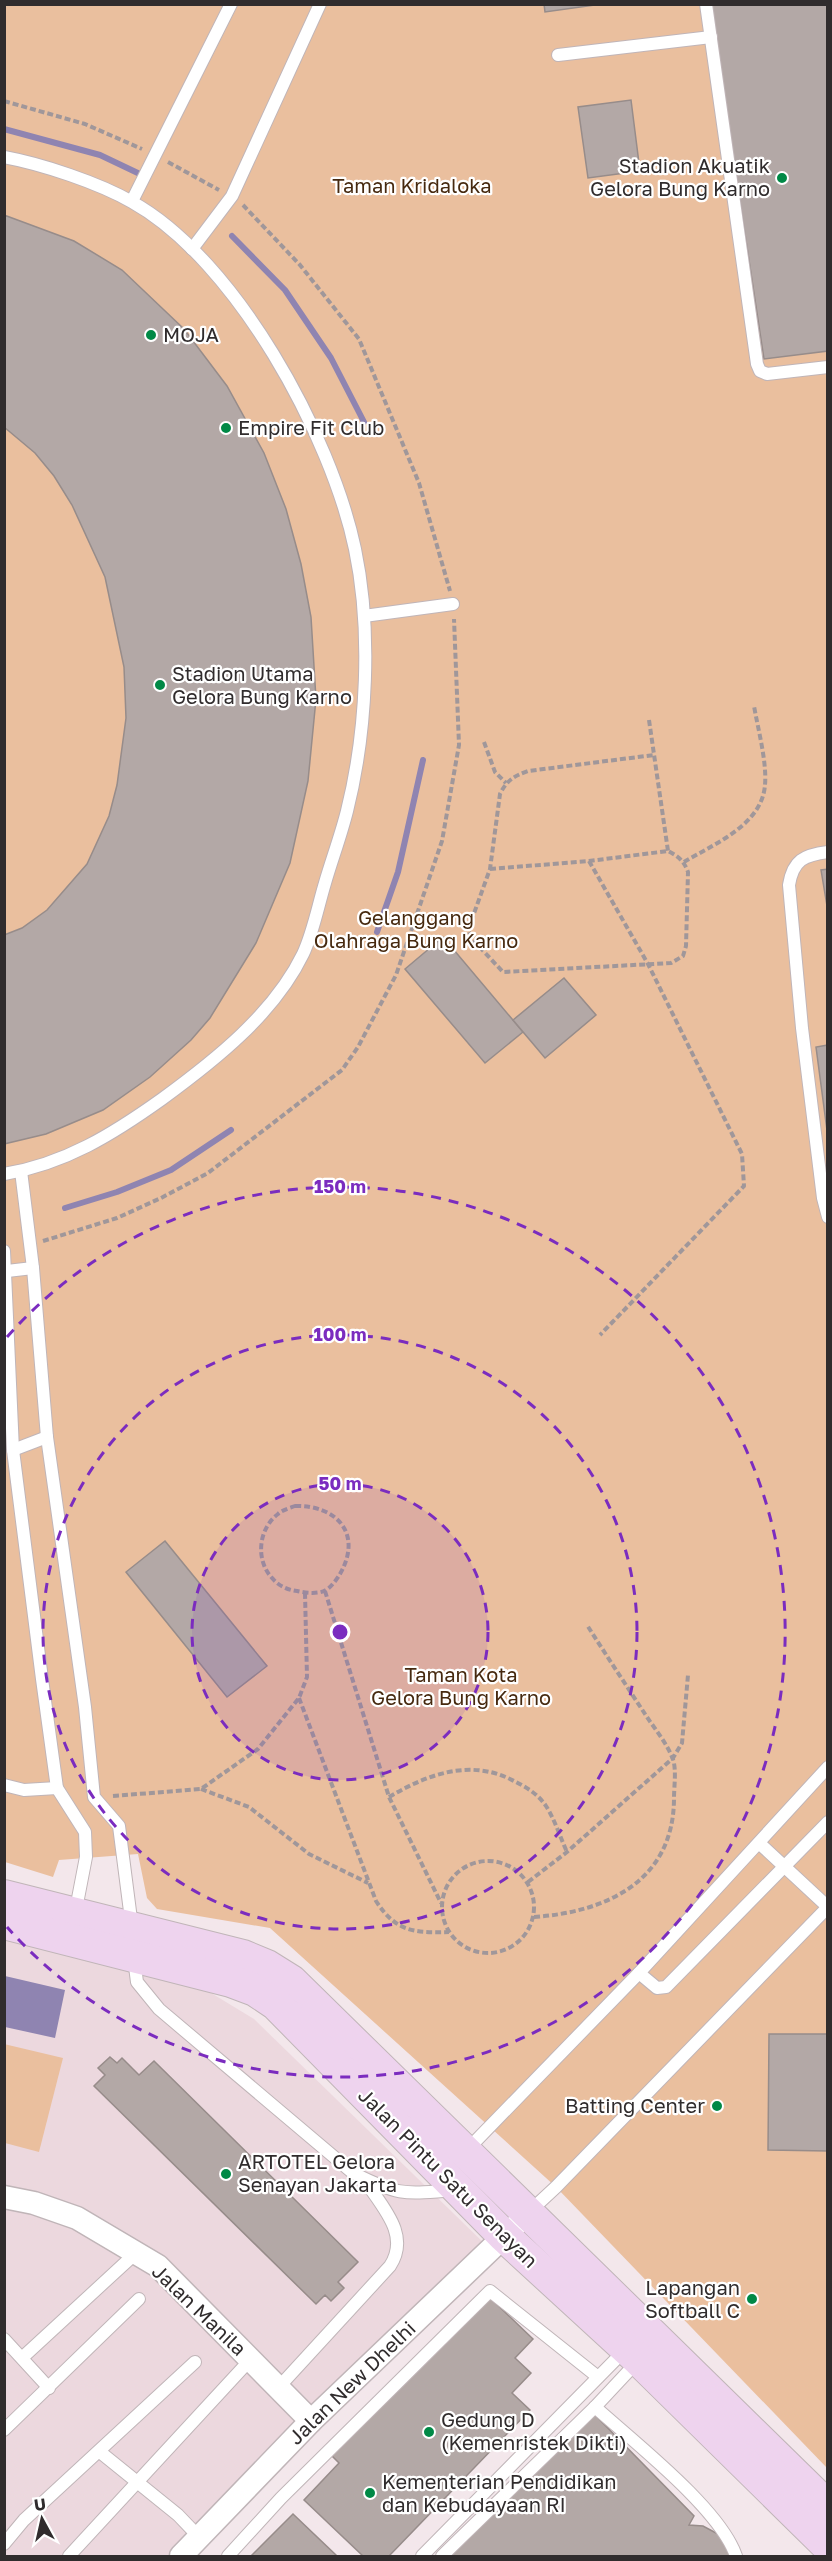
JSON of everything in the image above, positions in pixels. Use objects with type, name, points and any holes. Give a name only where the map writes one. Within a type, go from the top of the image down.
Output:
[{"type":"main road","name":"Jalan Pintu Satu Senayan","points":[[4,1896],[72,1927]]},
{"type":"main road","name":"Jalan Pintu Satu Senayan","points":[[4,1923],[72,1927],[133,1940],[243,1956],[267,1965],[291,1981],[527,2213],[641,2349]]},
{"type":"main road","name":"Jalan Pintu Satu Senayan","points":[[133,1940],[255,1990],[276,2004],[504,2236],[641,2349],[811,2504],[828,2546]]},
{"type":"street","name":"Jalan Manila","points":[[4,2197],[34,2203],[77,2218],[158,2266],[311,2421]]},
{"type":"street","name":"Jalan New Dhelhi","points":[[181,2556],[311,2421],[527,2213]]},
{"type":"lane","points":[[132,201],[231,4]]},
{"type":"lane","points":[[192,249],[232,196],[320,4]]},
{"type":"lane","points":[[706,4],[757,364],[760,371],[767,375],[828,367]]},
{"type":"lane","points":[[558,55],[711,37]]},
{"type":"lane","points":[[4,157],[31,162],[132,201],[192,249],[221,280],[255,328],[302,407],[340,498],[356,549],[364,616],[365,670],[357,758],[347,812],[303,953],[273,1002],[201,1070],[112,1134],[72,1155],[4,1174]]},
{"type":"lane","points":[[364,616],[453,604]]},
{"type":"lane","points":[[828,852],[808,854],[797,862],[789,885],[802,1028],[823,1198],[828,1217]]},
{"type":"lane","points":[[21,1171],[33,1268],[47,1437],[85,1707],[94,1797],[119,1826],[137,1982],[159,2009],[353,2173],[385,2190],[403,2194],[457,2190]]},
{"type":"lane","points":[[4,1251],[7,1271],[13,1450],[57,1788],[85,1832],[86,1857],[72,1927]]},
{"type":"lane","points":[[7,1271],[33,1268]]},
{"type":"lane","points":[[13,1450],[47,1437]]},
{"type":"lane","points":[[465,2152],[639,1973],[828,1767]]},
{"type":"lane","points":[[4,1785],[24,1790],[57,1788]]},
{"type":"lane","points":[[639,1973],[657,1988],[666,1987],[828,1821]]},
{"type":"lane","points":[[527,2213],[556,2187],[828,1907],[759,1843]]},
{"type":"lane","points":[[278,2388],[390,2266],[398,2253],[399,2243],[391,2221],[363,2178]]},
{"type":"lane","points":[[23,2357],[137,2252]]},
{"type":"lane","points":[[228,2556],[281,2498],[490,2291],[598,2377]]},
{"type":"lane","points":[[4,2430],[139,2299]]},
{"type":"lane","points":[[4,2339],[23,2357],[49,2388]]},
{"type":"lane","points":[[422,2556],[598,2377],[641,2349]]},
{"type":"lane","points":[[442,2556],[595,2407],[641,2349]]},
{"type":"lane","points":[[69,2556],[250,2360]]},
{"type":"lane","points":[[4,2544],[24,2520],[195,2362]]},
{"type":"lane","points":[[595,2407],[711,2514],[732,2543],[736,2556]]},
{"type":"lane","points":[[100,2452],[178,2515],[200,2538]]},
{"type":"path","points":[[4,101],[85,124],[155,155],[232,196],[300,265],[359,339],[419,483],[453,604],[459,745],[442,842],[396,975],[358,1047],[342,1070],[208,1173],[117,1218],[30,1245]]},
{"type":"path","points":[[684,862],[742,826],[756,811],[762,798],[765,784],[754,706]]},
{"type":"path","points":[[649,720],[668,851]]},
{"type":"path","points":[[484,742],[495,772],[506,783]]},
{"type":"path","points":[[490,869],[589,861],[668,851],[684,862],[688,872],[686,946],[683,956],[671,963],[514,973],[499,970],[473,940],[468,930],[490,869],[501,794],[506,783],[515,776],[528,771],[654,755]]},
{"type":"path","points":[[589,861],[648,964],[742,1154],[744,1186],[600,1335]]},
{"type":"path","points":[[295,1506],[313,1506],[330,1513],[343,1526],[349,1544],[347,1562],[338,1578],[325,1591],[305,1593],[287,1589],[272,1579],[263,1563],[260,1545],[266,1527],[278,1514],[295,1506]]},
{"type":"path","points":[[325,1591],[389,1797],[441,1903],[449,1932],[469,1949],[487,1953],[505,1950],[528,1932],[534,1917],[534,1901],[528,1882],[507,1864],[489,1860],[471,1863],[456,1873],[445,1888],[441,1903]]},
{"type":"path","points":[[201,1789],[258,1749],[299,1698],[307,1677],[305,1593]]},
{"type":"path","points":[[534,1917],[562,1915],[590,1908],[638,1882],[660,1859],[671,1832],[674,1758],[587,1625]]},
{"type":"path","points":[[528,1882],[567,1852],[674,1758],[682,1743],[688,1675]]},
{"type":"path","points":[[299,1698],[369,1884],[385,1916],[398,1925],[417,1933],[449,1932]]},
{"type":"path","points":[[389,1797],[418,1780],[443,1772],[470,1768],[502,1774],[530,1789],[546,1805],[567,1852]]},
{"type":"path","points":[[94,1797],[201,1789],[249,1807],[309,1854],[369,1884]]},
{"type":"shaded area","points":[[5,1934],[188,1979],[254,2019],[490,2249],[184,2556],[5,2556]]},
{"type":"shaded area","points":[[5,1976],[65,1990],[55,2038],[5,2027]]},
{"type":"green space","name":"Gelanggang Olahraga Bung Karno","points":[[4,5],[827,5],[827,2468],[556,2187],[270,1928],[157,1909],[147,1898],[138,1854],[59,1860],[53,1877],[5,1862]]},
{"type":"green space","points":[[4,2044],[63,2058],[39,2152],[5,2143]]},
{"type":"building","points":[[544,4],[602,4],[545,12]]},
{"type":"building","name":"Stadion Akuatik Gelora Bung Karno","points":[[710,4],[828,4],[828,351],[764,359]]},
{"type":"building","points":[[631,100],[640,171],[588,178],[578,107]]},
{"type":"building","name":"Stadion Utama Gelora Bung Karno","points":[[4,215],[74,241],[122,270],[184,329],[227,386],[264,453],[286,509],[301,564],[311,617],[316,699],[308,781],[290,863],[256,943],[210,1018],[191,1040],[150,1077],[103,1110],[46,1134],[4,1144],[4,935],[22,928],[47,910],[87,864],[109,816],[117,785],[126,718],[124,667],[105,577],[72,505],[54,476],[35,453],[4,427]]},
{"type":"building","points":[[828,869],[828,912],[821,870]]},
{"type":"building","points":[[443,937],[523,1032],[485,1063],[405,969]]},
{"type":"building","points":[[564,978],[596,1015],[545,1058],[513,1020]]},
{"type":"building","points":[[828,1045],[828,1138],[816,1047]]},
{"type":"building","points":[[165,1541],[267,1666],[227,1697],[126,1572]]},
{"type":"building","points":[[769,2034],[828,2034],[828,2151],[768,2150]]},
{"type":"building","name":"ARTOTEL Gelora Senayan Jakarta","points":[[110,2057],[117,2063],[122,2058],[139,2075],[154,2061],[358,2262],[338,2282],[344,2288],[331,2301],[325,2295],[316,2304],[94,2086],[105,2075],[98,2068]]},
{"type":"building","name":"Gedung D (Kemenristek Dikti)","points":[[484,2292],[533,2339],[515,2358],[531,2373],[512,2393],[530,2410],[389,2556],[363,2556],[304,2500],[339,2463],[329,2453]]},
{"type":"building","points":[[595,2415],[694,2516],[689,2525],[703,2526],[716,2533],[730,2543],[735,2556],[450,2556]]},
{"type":"building","points":[[293,2514],[337,2556],[251,2556]]},
{"type":"waterway","points":[[4,129],[100,155],[142,175]]},
{"type":"waterway","points":[[232,236],[285,290],[331,358],[364,422]]},
{"type":"waterway","points":[[377,932],[398,872],[423,760]]},
{"type":"waterway","points":[[65,1208],[117,1192],[171,1170],[231,1130]]},
{"type":"place","name":"Stadion Akuatik Gelora Bung Karno","points":[[782,178]]},
{"type":"place","name":"MOJA","points":[[151,335]]},
{"type":"place","name":"Empire Fit Club","points":[[226,428]]},
{"type":"place","name":"Stadion Utama Gelora Bung Karno","points":[[160,685]]},
{"type":"place","name":"Batting Center","points":[[717,2106]]},
{"type":"place","name":"ARTOTEL Gelora Senayan Jakarta","points":[[226,2174]]},
{"type":"place","name":"Lapangan Softball C","points":[[752,2299]]},
{"type":"place","name":"Gedung D (Kemenristek Dikti)","points":[[429,2432]]},
{"type":"place","name":"Kementerian Pendidikan dan Kebudayaan RI","points":[[370,2493]]},
{"type":"park label","name":"Taman Kridaloka","points":[[412,186]]},
{"type":"park label","name":"Taman Kota Gelora Bung Karno","points":[[461,1686]]}]
